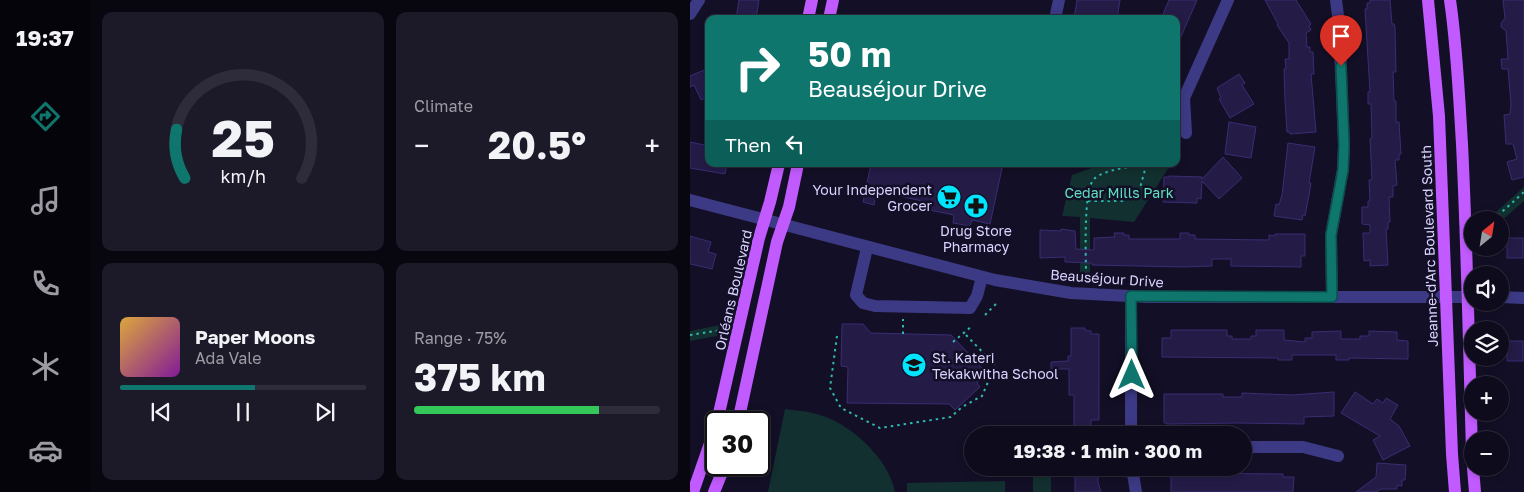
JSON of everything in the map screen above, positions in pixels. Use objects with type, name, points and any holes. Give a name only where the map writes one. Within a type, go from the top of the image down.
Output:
[{"type":"main road","points":[[809,15],[812,0]]},
{"type":"main road","points":[[830,15],[833,0]]},
{"type":"main road","name":"Jeanne-d'Arc Boulevard South","points":[[1428,0],[1439,116],[1454,492]]},
{"type":"main road","points":[[1450,0],[1460,116],[1468,266]]},
{"type":"main road","name":"Orléans Boulevard","points":[[720,411],[764,220],[778,167]]},
{"type":"main road","points":[[740,411],[764,297],[782,225],[789,207],[797,167]]},
{"type":"main road","points":[[1470,311],[1472,431]]},
{"type":"main road","name":"Orléans Boulevard","points":[[693,492],[705,458]]},
{"type":"main road","points":[[714,492],[721,476]]},
{"type":"main road","points":[[1474,476],[1475,492]]},
{"type":"street","points":[[690,14],[700,0]]},
{"type":"street","points":[[1056,15],[1059,0]]},
{"type":"street","points":[[1186,133],[1184,98],[1228,0]]},
{"type":"street","points":[[1332,297],[1331,235],[1343,170],[1344,145],[1339,23],[1336,0]]},
{"type":"street","name":"Beauséjour Drive","points":[[690,200],[868,248],[982,276],[1035,288],[1071,293],[1131,296],[1464,297]]},
{"type":"street","points":[[868,248],[856,295],[863,303],[875,306],[970,308],[977,296],[982,276]]},
{"type":"street","points":[[1131,296],[1131,426]]},
{"type":"street","points":[[1509,297],[1524,298]]},
{"type":"street","points":[[1252,447],[1303,447],[1338,456]]},
{"type":"street","points":[[1133,476],[1136,492]]},
{"type":"path","points":[[1086,274],[1087,201],[1093,179],[1102,173],[1136,167]]},
{"type":"path","points":[[1087,201],[1122,201],[1140,188],[1146,167]]},
{"type":"path","points":[[1503,211],[1524,192]]},
{"type":"path","points":[[985,315],[998,302]]},
{"type":"path","points":[[903,307],[903,334]]},
{"type":"path","points":[[953,342],[972,326]]},
{"type":"path","points":[[690,335],[722,330]]},
{"type":"path","points":[[838,336],[830,388],[841,408],[880,428],[951,417],[962,407],[982,396],[988,382],[987,376],[997,367],[964,333]]},
{"type":"green space","name":"Cedar Mills Park","points":[[1095,167],[1169,167],[1134,222],[1090,218],[1090,273],[1080,273],[1080,217],[1062,216],[1072,175]]},
{"type":"green space","points":[[1524,187],[1524,201],[1509,214],[1509,211],[1497,211]]},
{"type":"green space","points":[[720,325],[717,336],[690,341],[690,331]]},
{"type":"green space","points":[[785,409],[820,415],[844,426],[856,435],[867,444],[885,467],[895,492],[768,492]]},
{"type":"green space","points":[[1033,476],[1051,476],[1051,492],[1033,492]]},
{"type":"green space","points":[[1005,481],[1005,492],[907,492],[907,483]]},
{"type":"building","points":[[739,0],[759,0],[757,15],[737,15]]},
{"type":"building","points":[[1077,0],[1120,0],[1118,15],[1075,15]]},
{"type":"building","points":[[1169,0],[1197,0],[1180,39],[1180,15],[1163,15]]},
{"type":"building","points":[[1265,0],[1296,0],[1311,24],[1309,26],[1311,30],[1306,33],[1307,47],[1310,47],[1310,52],[1313,52],[1314,74],[1311,74],[1316,132],[1290,134],[1290,132],[1287,132],[1284,69],[1286,69],[1285,59],[1289,59],[1289,43],[1277,25]]},
{"type":"building","points":[[1370,0],[1390,0],[1392,24],[1394,24],[1395,28],[1396,72],[1393,72],[1394,101],[1396,101],[1396,122],[1399,122],[1401,154],[1399,154],[1399,160],[1395,160],[1397,185],[1393,186],[1393,197],[1389,197],[1390,222],[1388,222],[1388,229],[1386,229],[1388,265],[1370,266],[1370,260],[1364,261],[1363,233],[1370,233],[1370,225],[1362,224],[1362,207],[1368,207],[1368,201],[1370,201],[1369,180],[1372,180],[1371,104],[1368,104],[1368,92],[1370,92],[1365,9],[1367,9],[1367,3],[1370,3]]},
{"type":"building","points":[[1503,0],[1524,0],[1524,177],[1512,180],[1507,162],[1517,159],[1513,144],[1506,144],[1504,115],[1510,114],[1511,104],[1508,69],[1502,69],[1501,59],[1508,59],[1506,31],[1501,27],[1501,23],[1505,18]]},
{"type":"building","points":[[705,70],[705,98],[701,100],[694,85],[690,87],[690,76]]},
{"type":"building","points":[[1239,74],[1245,83],[1242,85],[1254,104],[1230,118],[1219,99],[1221,98],[1217,88]]},
{"type":"building","points":[[1229,122],[1256,127],[1251,158],[1225,154]]},
{"type":"building","points":[[690,142],[705,145],[705,167],[726,167],[725,174],[690,168]]},
{"type":"building","points":[[1288,143],[1315,147],[1309,195],[1305,216],[1303,215],[1302,220],[1274,216],[1276,204],[1279,205],[1282,195]]},
{"type":"building","points":[[1223,157],[1242,178],[1219,199],[1202,181],[1201,199],[1197,198],[1197,203],[1163,202],[1164,177],[1202,177],[1202,179]]},
{"type":"building","name":"Your Independent Grocer","points":[[870,167],[1002,167],[990,224],[972,220],[970,226],[953,223],[954,215],[929,210],[931,203],[877,191],[874,205],[863,202]]},
{"type":"building","points":[[1061,229],[1075,231],[1076,249],[1094,250],[1094,238],[1115,237],[1114,233],[1129,235],[1129,239],[1180,239],[1180,233],[1189,233],[1189,235],[1195,235],[1195,239],[1269,240],[1269,235],[1275,236],[1275,234],[1305,234],[1305,256],[1301,256],[1301,267],[1231,266],[1231,259],[1212,259],[1212,266],[1184,267],[1092,265],[1092,263],[1065,262],[1065,257],[1040,258],[1040,230],[1061,231]]},
{"type":"building","points":[[690,236],[711,242],[708,252],[716,254],[712,269],[690,264]]},
{"type":"building","points":[[1509,238],[1523,238],[1523,258],[1507,258],[1509,256]]},
{"type":"building","points":[[842,324],[863,324],[871,333],[951,335],[987,373],[977,383],[980,387],[955,410],[949,404],[847,403],[848,367],[841,366]]},
{"type":"building","points":[[1071,328],[1085,328],[1085,330],[1091,331],[1091,334],[1099,334],[1099,420],[1091,420],[1091,426],[1074,426],[1074,395],[1069,395],[1069,369],[1051,369],[1051,362],[1068,361],[1068,356],[1071,356]]},
{"type":"building","points":[[1171,330],[1227,330],[1227,336],[1232,336],[1232,339],[1251,339],[1251,336],[1256,336],[1256,330],[1284,330],[1284,340],[1305,342],[1305,338],[1312,338],[1312,332],[1341,331],[1341,339],[1360,339],[1360,336],[1369,336],[1369,331],[1397,332],[1397,340],[1408,341],[1408,359],[1349,358],[1349,360],[1336,360],[1336,355],[1292,355],[1292,360],[1278,360],[1278,358],[1162,357],[1162,338],[1171,338]]},
{"type":"building","points":[[1509,341],[1523,341],[1523,361],[1509,361]]},
{"type":"building","points":[[1334,392],[1334,416],[1304,417],[1304,424],[1164,423],[1164,394],[1223,394],[1223,397],[1242,397],[1242,393],[1292,395]]},
{"type":"building","points":[[1355,392],[1373,404],[1377,399],[1383,403],[1386,398],[1398,405],[1390,419],[1399,426],[1410,446],[1383,460],[1373,440],[1380,436],[1341,413]]},
{"type":"building","points":[[1377,463],[1406,465],[1405,480],[1402,480],[1402,486],[1397,485],[1397,489],[1381,489],[1376,492],[1356,492],[1376,477]]},
{"type":"building","points":[[1252,474],[1283,474],[1283,477],[1294,477],[1293,492],[1171,492],[1171,476],[1252,476]]},
{"type":"building","points":[[1075,476],[1098,476],[1101,492],[1075,492]]},
{"type":"place","name":"Your Independent Grocer","points":[[949,197]]},
{"type":"place","name":"Drug Store Pharmacy","points":[[976,206]]},
{"type":"place","name":"St. Kateri Tekakwitha School","points":[[914,365]]},
{"type":"route","points":[[1132,375],[1131,296],[1332,297],[1331,235],[1343,170],[1344,145],[1341,66]]}]
